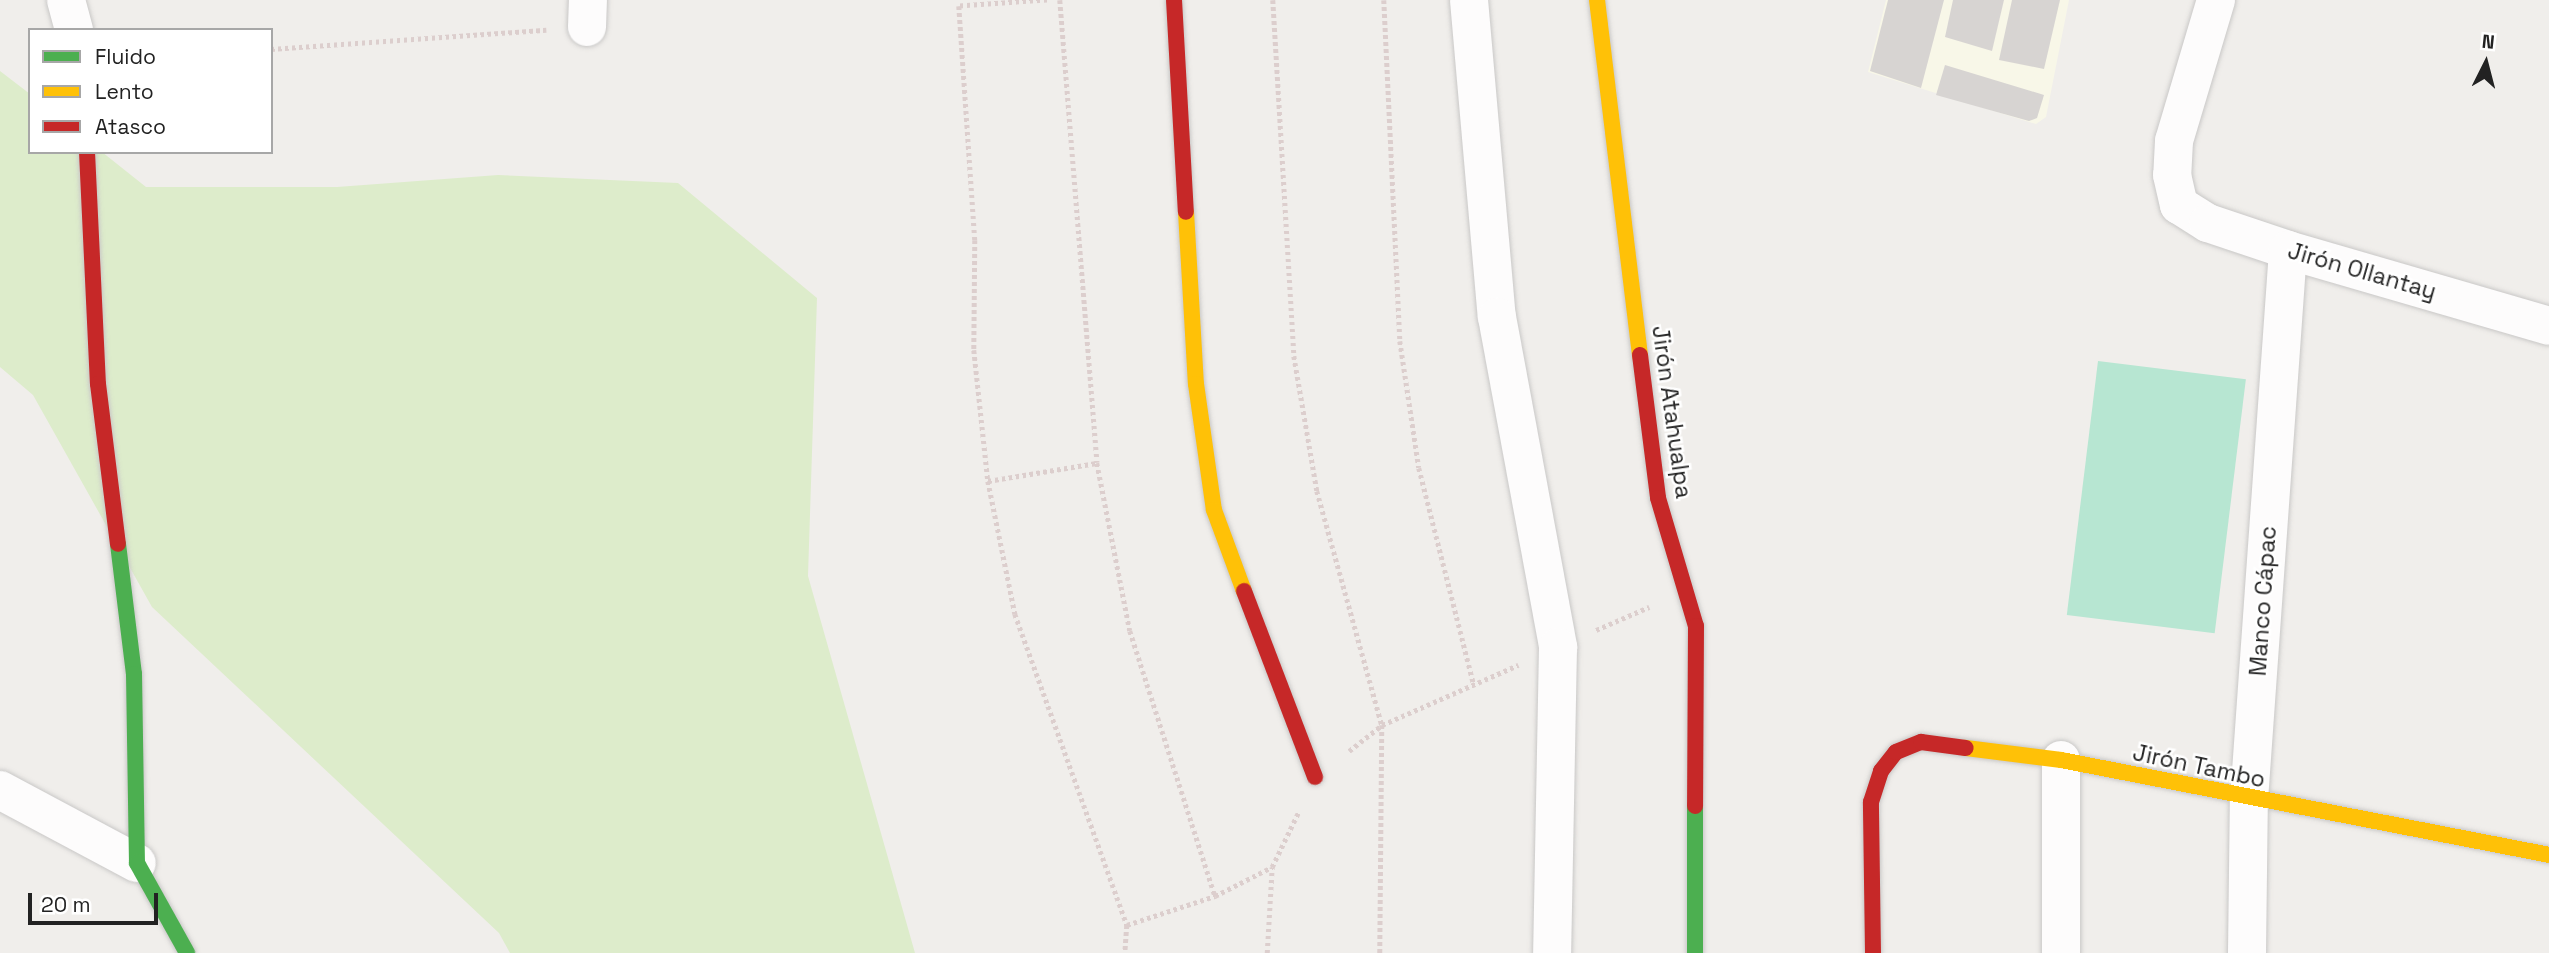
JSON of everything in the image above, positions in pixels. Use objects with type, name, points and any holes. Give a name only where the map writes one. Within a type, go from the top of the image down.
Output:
[{"type":"street","points":[[66,0],[73,28]]},
{"type":"street","points":[[1174,0],[1196,384],[1214,510],[1315,777]]},
{"type":"street","points":[[1469,0],[1497,317],[1558,647],[1552,953]]},
{"type":"street","name":"Jirón Atahualpa","points":[[1597,0],[1658,498],[1686,590],[1700,687],[1695,953]]},
{"type":"street","name":"Jirón Ollantay","points":[[2216,0],[2174,141],[2172,175],[2179,205],[2208,223],[2288,250],[2549,326]]},
{"type":"street","points":[[88,154],[98,384],[134,674],[137,863],[187,953]]},
{"type":"street","name":"Manco Cápac","points":[[2247,953],[2249,800],[2288,250]]},
{"type":"street","name":"Jirón Tambo","points":[[1872,953],[1871,802],[1881,771],[1896,752],[1921,742],[2062,760],[2249,800],[2549,855]]},
{"type":"street","points":[[2061,953],[2062,760]]},
{"type":"street","points":[[0,790],[137,863]]},
{"type":"path","points":[[1047,0],[959,6],[975,240],[974,350],[988,481],[1015,614],[1127,925],[1125,953]]},
{"type":"path","points":[[1060,0],[1097,463],[1130,631],[1215,896]]},
{"type":"path","points":[[1273,0],[1294,356],[1317,491],[1382,725],[1380,953]]},
{"type":"path","points":[[1384,0],[1400,341],[1419,468],[1474,685]]},
{"type":"path","points":[[273,49],[588,14]]},
{"type":"path","points":[[988,481],[1097,463]]},
{"type":"path","points":[[1267,953],[1272,867],[1315,777],[1382,725],[1686,590]]},
{"type":"path","points":[[1127,925],[1215,896],[1272,867]]},
{"type":"shaded area","points":[[1886,0],[2069,0],[2046,117],[2036,124],[1868,72]]},
{"type":"green space","points":[[0,71],[28,92],[28,154],[105,154],[146,187],[337,187],[498,175],[678,183],[817,298],[808,576],[915,953],[510,953],[499,933],[152,607],[33,395],[0,367]]},
{"type":"green space","points":[[2098,361],[2246,379],[2215,633],[2067,615]]},
{"type":"building","points":[[1888,0],[1944,0],[1921,88],[1870,71]]},
{"type":"building","points":[[1953,0],[2004,0],[1992,51],[1945,37]]},
{"type":"building","points":[[2012,0],[2060,0],[2044,69],[1999,60]]},
{"type":"building","points":[[1945,65],[2044,95],[2037,118],[2029,121],[1936,95]]},
{"type":"traffic: fast","points":[[118,544],[134,674],[137,863],[187,953]]},
{"type":"traffic: fast","points":[[1695,806],[1695,953]]},
{"type":"traffic: slow","points":[[1597,0],[1640,355]]},
{"type":"traffic: slow","points":[[1186,212],[1196,384],[1214,510],[1244,591]]},
{"type":"traffic: slow","points":[[1966,748],[2061,760],[2549,855]]},
{"type":"traffic: jam","points":[[1174,0],[1186,212]]},
{"type":"traffic: jam","points":[[87,154],[98,384],[118,544]]},
{"type":"traffic: jam","points":[[1640,355],[1658,498],[1696,626],[1695,806]]},
{"type":"traffic: jam","points":[[1244,591],[1315,777]]},
{"type":"traffic: jam","points":[[1873,953],[1871,802],[1881,771],[1896,752],[1921,742],[1966,748]]}]
